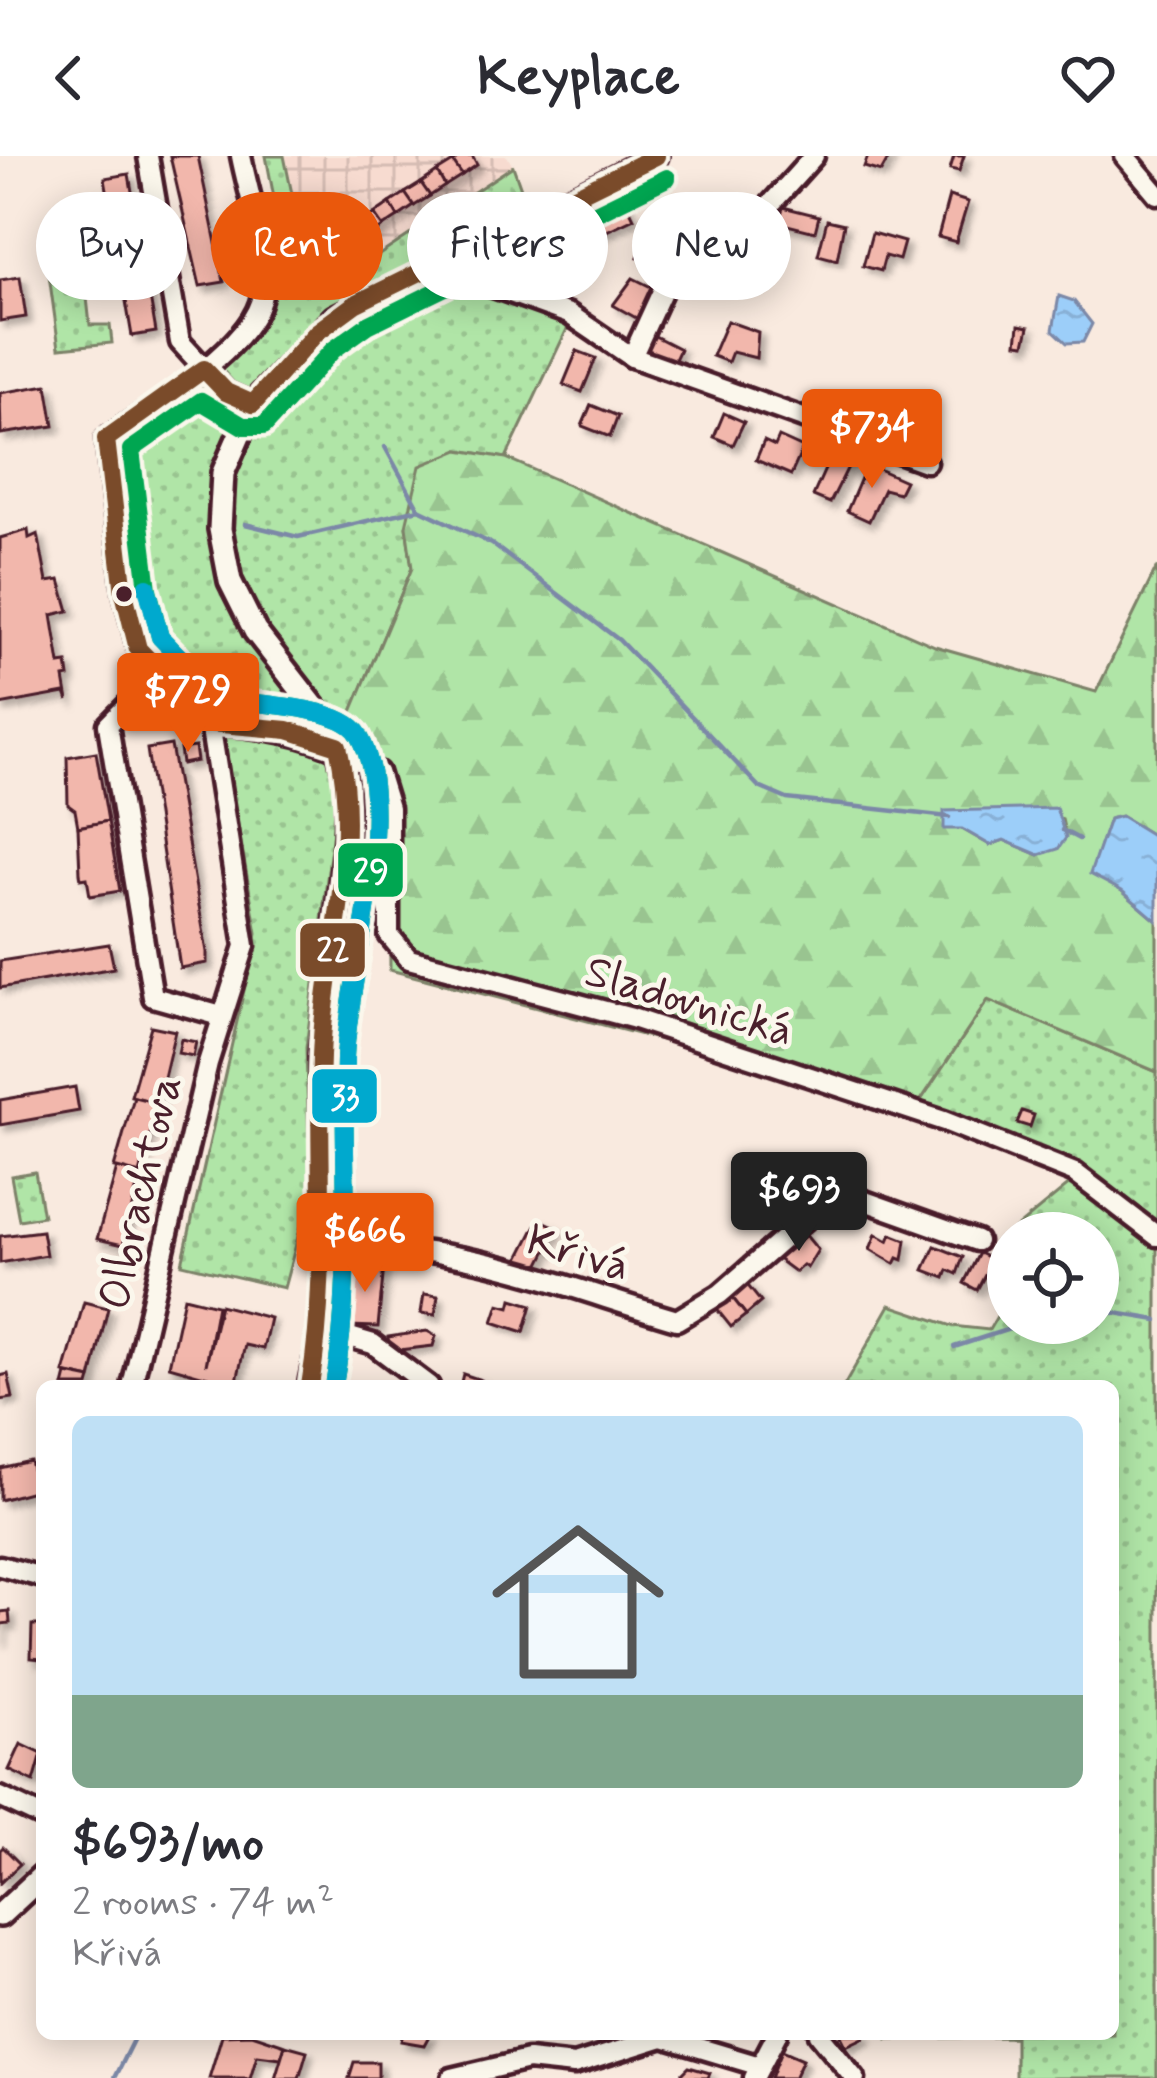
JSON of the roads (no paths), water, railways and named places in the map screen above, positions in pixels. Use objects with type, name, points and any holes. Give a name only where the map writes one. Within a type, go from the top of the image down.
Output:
[{"type":"street","points":[[148,156],[180,342],[226,392],[253,404]]},
{"type":"street","points":[[241,156],[262,299],[242,332],[204,369],[106,440],[124,593],[138,649],[210,724],[288,730],[338,746]]},
{"type":"street","points":[[582,192],[656,156]]},
{"type":"street","points":[[632,357],[665,285],[713,239],[760,216],[814,156]]},
{"type":"street","points":[[1126,156],[1157,194]]},
{"type":"street","points":[[311,1380],[322,1329],[326,1249],[320,1054],[347,823],[346,769],[338,746],[241,606],[223,554],[220,488],[253,404],[334,318],[407,279]]},
{"type":"street","points":[[530,300],[569,314],[632,357],[926,462]]},
{"type":"street","points":[[159,673],[108,725],[153,997],[220,1016]]},
{"type":"street","name":"Olbrachtova","points":[[134,1380],[220,1016],[245,946],[210,724]]},
{"type":"street","name":"Sladovnická","points":[[338,746],[378,772],[389,808],[389,935],[409,959],[632,1018],[944,1121],[1075,1173],[1157,1236]]},
{"type":"street","name":"Křivá","points":[[326,1249],[394,1245],[446,1252],[677,1320],[720,1294],[828,1200],[848,1195],[977,1241]]},
{"type":"street","points":[[322,1329],[373,1344],[421,1380]]},
{"type":"street","points":[[0,1566],[36,1575]]},
{"type":"street","points":[[0,1797],[36,1814]]},
{"type":"street","points":[[0,1915],[36,1882]]},
{"type":"street","points":[[452,2078],[528,2060],[574,2065],[646,2040]]},
{"type":"street","points":[[669,2040],[757,2072],[774,2040]]},
{"type":"street","points":[[824,2040],[855,2078]]},
{"type":"water","points":[[1059,296],[1074,301],[1092,324],[1083,342],[1067,343],[1053,330]]},
{"type":"water","points":[[1056,808],[1066,838],[1058,849],[1039,855],[1004,840],[990,845],[962,829],[944,829],[944,811]]},
{"type":"water","points":[[1121,816],[1157,838],[1157,921],[1122,891],[1090,874],[1109,819]]},
{"type":"waterway","points":[[385,447],[419,509]]},
{"type":"waterway","points":[[245,524],[298,537],[419,509],[492,544],[619,640],[759,787],[787,799],[949,817]]},
{"type":"waterway","points":[[1062,830],[1079,839]]},
{"type":"waterway","points":[[1119,1314],[1157,1320]]},
{"type":"waterway","points":[[954,1347],[987,1336]]},
{"type":"waterway","points":[[114,2078],[133,2040]]}]
